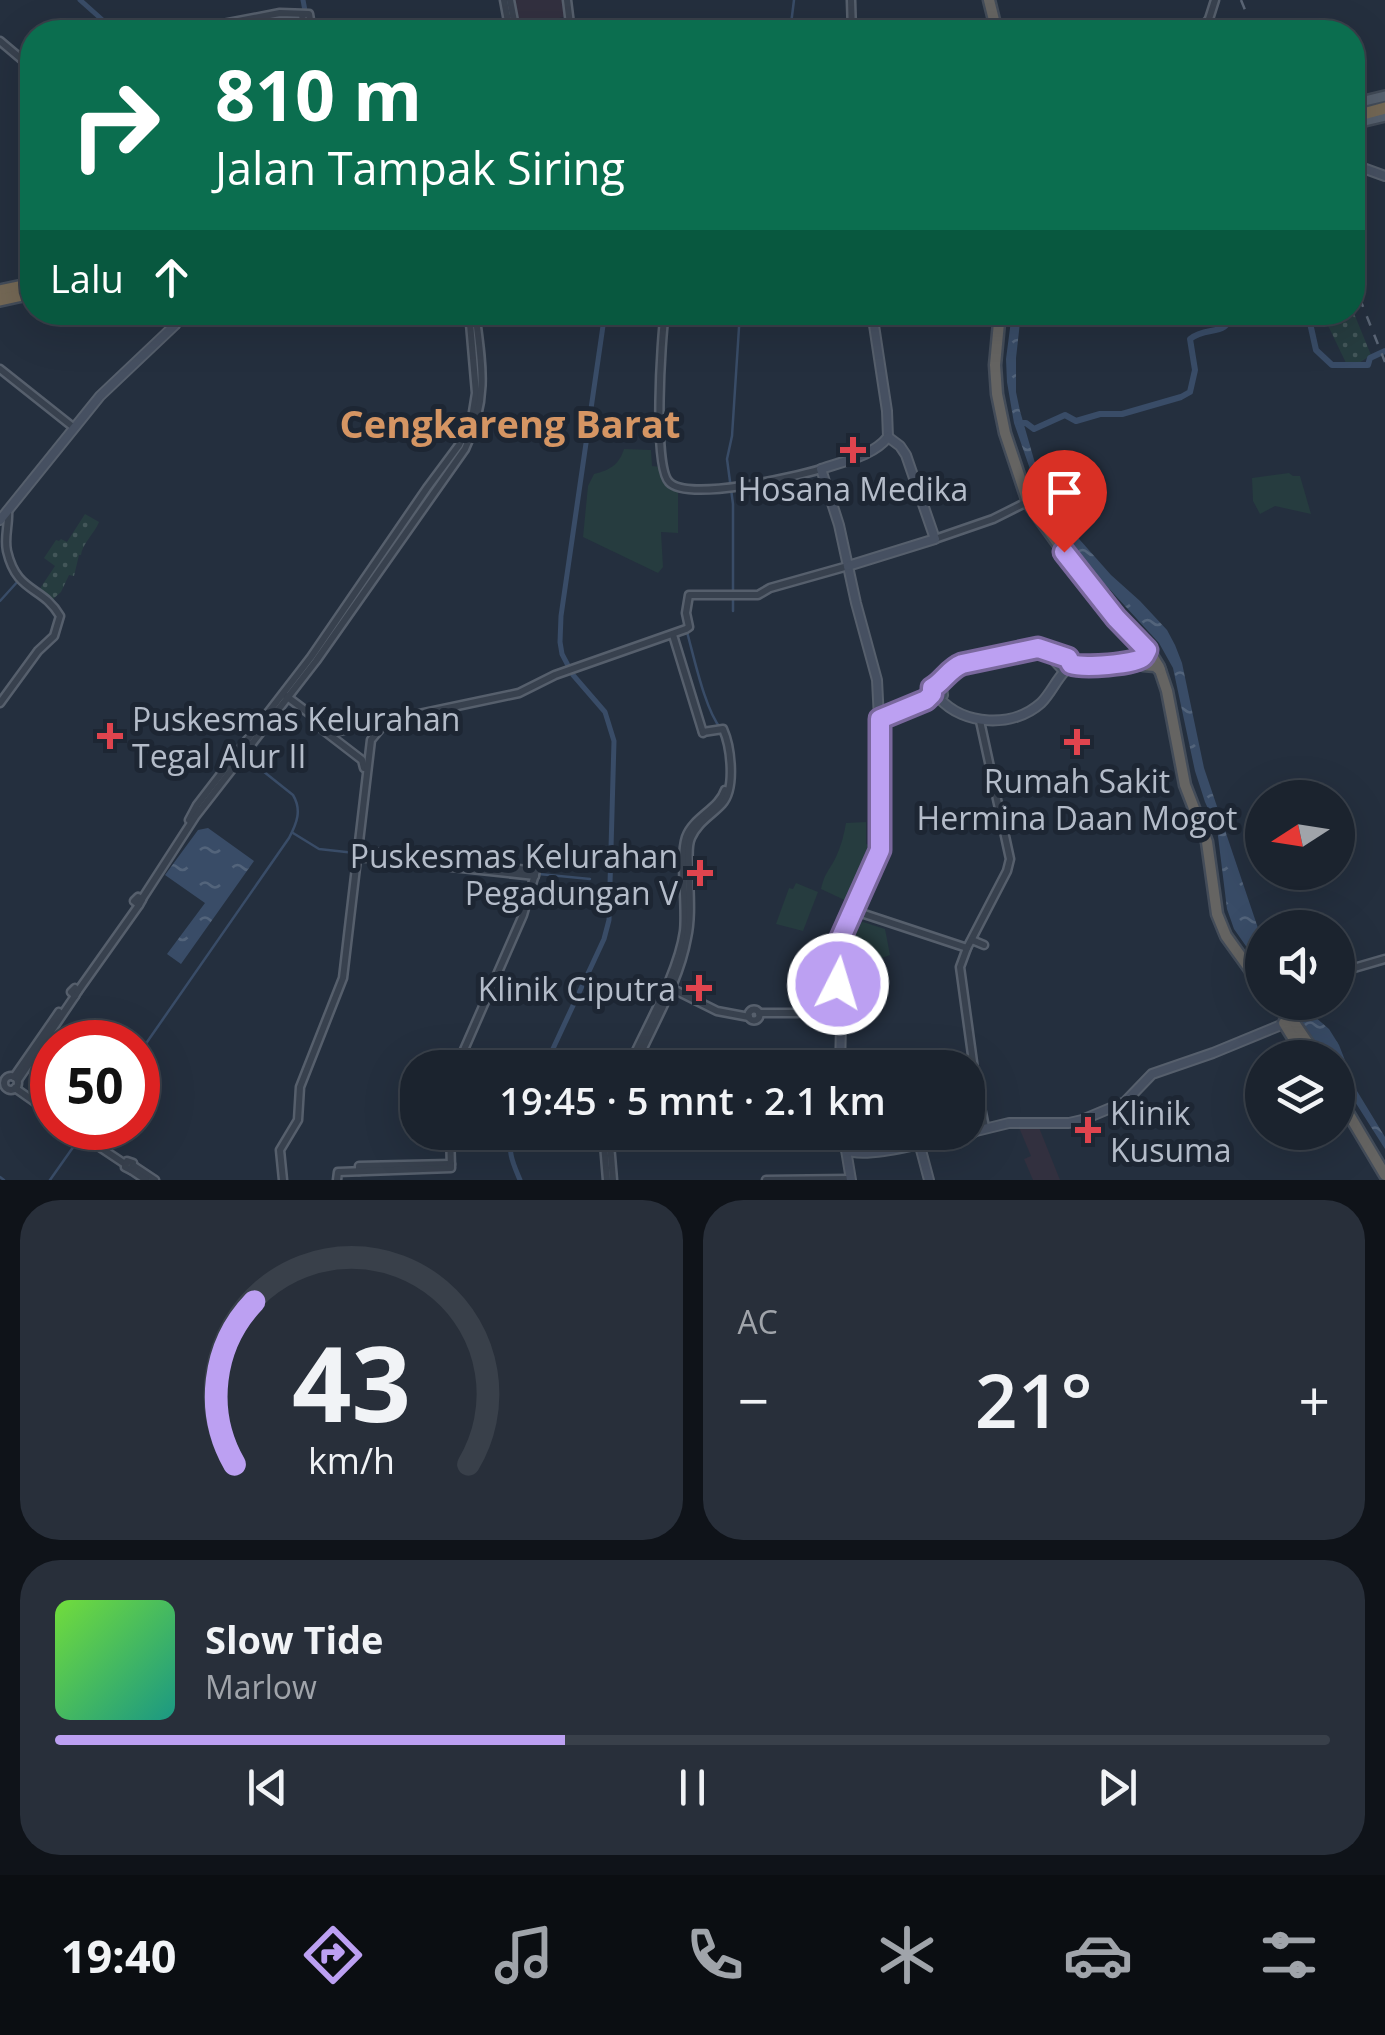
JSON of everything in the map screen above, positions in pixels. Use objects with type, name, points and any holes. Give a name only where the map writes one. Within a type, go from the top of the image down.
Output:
[{"type":"highway","points":[[1004,325],[1007,431],[1028,502],[1116,618],[1149,649],[1161,671],[1176,725]]},
{"type":"highway","points":[[1007,431],[1035,501],[1078,566]]},
{"type":"highway","points":[[1149,649],[1158,652],[1167,668],[1185,785],[1207,842],[1217,914],[1245,960]]},
{"type":"highway","points":[[1143,665],[1156,666],[1161,671]]},
{"type":"highway","points":[[1226,931],[1245,953]]},
{"type":"highway","points":[[1284,1022],[1298,1040]]},
{"type":"highway","points":[[1284,1022],[1302,1040]]},
{"type":"highway","points":[[1355,1118],[1385,1164]]},
{"type":"highway","points":[[1355,1122],[1385,1174]]},
{"type":"main road","points":[[0,520],[100,396],[173,325]]},
{"type":"main road","points":[[849,567],[935,539],[906,455],[888,437],[874,325]]},
{"type":"main road","points":[[840,1050],[834,962],[842,934],[879,855],[881,719],[877,680],[836,513],[821,469],[875,449],[888,437]]},
{"type":"main road","points":[[881,719],[892,719],[924,706],[939,694],[958,665],[1038,648],[1064,667],[1080,672],[1143,665],[1149,649]]},
{"type":"main road","points":[[1124,665],[1141,659],[1149,649]]},
{"type":"main road","points":[[939,694],[979,721],[996,720],[1030,712],[1048,696],[1064,667]]},
{"type":"main road","points":[[881,719],[939,694]]},
{"type":"main road","points":[[985,1128],[1082,1120],[1125,1102],[1152,1074],[1284,1022]]},
{"type":"main road","points":[[985,1130],[1016,1124]]},
{"type":"main road","points":[[850,1180],[846,1150],[857,1154]]},
{"type":"main road","points":[[848,1164],[857,1154],[883,1150]]},
{"type":"main road","points":[[922,1150],[928,1180]]},
{"type":"street","points":[[244,20],[290,12],[305,14],[306,20]]},
{"type":"street","points":[[0,41],[20,58]]},
{"type":"street","points":[[16,1082],[195,817],[465,449],[482,398],[474,325]]},
{"type":"street","points":[[663,325],[662,467],[669,483],[679,488],[706,490],[792,478],[821,469]]},
{"type":"street","points":[[1,370],[72,429]]},
{"type":"street","points":[[935,539],[1028,502]]},
{"type":"street","points":[[0,703],[55,634],[60,616],[52,603],[20,582],[15,574],[6,547],[8,512]]},
{"type":"street","points":[[284,698],[330,730],[497,698],[687,628],[689,594],[760,594],[849,567]]},
{"type":"street","points":[[673,635],[703,732],[719,730]]},
{"type":"street","points":[[639,1050],[683,958],[688,936],[690,840],[728,795],[730,750],[719,730],[703,722],[680,652]]},
{"type":"street","points":[[283,1180],[279,1154],[298,1120],[300,1087],[343,978],[364,766],[356,755],[284,698]]},
{"type":"street","points":[[139,901],[193,811],[284,698]]},
{"type":"street","points":[[966,949],[1010,859],[979,721]]},
{"type":"street","points":[[960,970],[1007,859],[979,721]]},
{"type":"street","points":[[372,736],[387,722]]},
{"type":"street","points":[[356,853],[372,736],[364,726]]},
{"type":"street","points":[[337,741],[342,730]]},
{"type":"street","points":[[356,755],[370,751]]},
{"type":"street","points":[[356,853],[534,873],[518,928],[462,1050]]},
{"type":"street","points":[[853,908],[966,949]]},
{"type":"street","points":[[972,940],[984,945]]},
{"type":"street","points":[[950,943],[957,952],[970,1050]]},
{"type":"street","points":[[1355,968],[1385,959]]},
{"type":"street","points":[[668,987],[718,1010],[748,1016],[754,1009],[761,1014],[840,1007]]},
{"type":"street","points":[[16,1082],[28,1096]]},
{"type":"street","points":[[16,1082],[30,1094]]},
{"type":"street","points":[[0,1092],[28,1096]]},
{"type":"street","points":[[106,1150],[146,1180]]},
{"type":"street","points":[[337,1180],[338,1172],[448,1165],[448,1150]]},
{"type":"street","points":[[608,1150],[610,1180]]},
{"type":"street","points":[[128,1168],[154,1180]]},
{"type":"street","points":[[766,1180],[850,1180]]},
{"type":"shaded area","points":[[511,0],[565,0],[569,16],[550,20],[515,20]]},
{"type":"shaded area","points":[[1018,1125],[1038,1125],[1060,1180],[1033,1180],[1024,1159],[1031,1156]]},
{"type":"green space","points":[[1328,325],[1359,325],[1371,355],[1347,365]]},
{"type":"green space","points":[[624,449],[651,450],[652,466],[661,467],[666,481],[678,489],[678,533],[661,532],[663,567],[658,573],[583,537],[588,486],[594,474],[617,463]]},
{"type":"green space","points":[[1289,473],[1300,476],[1311,514],[1275,506],[1260,514],[1253,501],[1252,478]]},
{"type":"green space","points":[[85,514],[99,522],[79,555],[74,576],[69,575],[52,600],[39,590],[55,566],[44,558],[56,540],[67,542]]},
{"type":"green space","points":[[866,822],[866,844],[877,847],[851,903],[821,889],[846,823]]},
{"type":"green space","points":[[796,883],[818,892],[803,931],[776,924],[789,888],[793,889]]},
{"type":"green space","points":[[863,922],[885,929],[890,955],[876,960],[881,984],[846,996],[841,968],[843,952],[852,925]]},
{"type":"water","points":[[1010,325],[1020,325],[1016,392],[1037,470],[1072,531],[1167,630],[1182,663],[1204,768],[1252,910],[1245,910],[1245,945],[1227,909],[1217,828],[1195,771],[1173,668],[1159,643],[1092,570],[1039,495],[1014,423],[1007,382]]},
{"type":"water","points":[[208,828],[254,861],[181,964],[167,954],[205,903],[165,875],[198,830]]},
{"type":"water","points":[[1301,1020],[1319,1020],[1336,1040],[1314,1040]]},
{"type":"water","points":[[1355,1086],[1385,1137],[1385,1149],[1355,1102]]},
{"type":"waterway","points":[[80,0],[102,20]]},
{"type":"waterway","points":[[303,0],[307,20]]},
{"type":"waterway","points":[[792,20],[794,0]]},
{"type":"waterway","points":[[552,1050],[604,939],[609,920],[614,741],[605,712],[573,675],[560,642],[603,325]]},
{"type":"waterway","points":[[733,611],[733,504],[727,459],[739,325]]},
{"type":"waterway","points":[[1019,423],[1034,429],[1065,415],[1076,421],[1100,414],[1122,414],[1181,397],[1190,392],[1195,370],[1190,339],[1226,325]]},
{"type":"waterway","points":[[1310,325],[1316,350],[1332,365],[1368,365],[1370,358],[1385,351]]},
{"type":"waterway","points":[[473,328],[478,360]]},
{"type":"waterway","points":[[345,614],[464,445]]},
{"type":"waterway","points":[[0,601],[19,580]]},
{"type":"waterway","points":[[687,632],[705,697],[721,729]]},
{"type":"waterway","points":[[160,1023],[289,838],[296,822],[298,811],[293,795],[244,756]]},
{"type":"waterway","points":[[293,833],[319,849],[355,853]]},
{"type":"waterway","points":[[539,874],[590,879]]},
{"type":"waterway","points":[[50,1180],[71,1150]]},
{"type":"waterway","points":[[511,1150],[520,1180]]},
{"type":"waterway","points":[[0,1177],[4,1180]]},
{"type":"railway","points":[[1241,0],[1249,20]]},
{"type":"railway","points":[[1365,312],[1385,362]]},
{"type":"place","name":"Hosana Medika","points":[[853,450]]},
{"type":"place","name":"Puskesmas Kelurahan Tegal Alur II","points":[[110,736]]},
{"type":"place","name":"Rumah Sakit Hermina Daan Mogot","points":[[1077,742]]},
{"type":"place","name":"Puskesmas Kelurahan Pegadungan V","points":[[700,873]]},
{"type":"place","name":"Klinik Ciputra","points":[[699,988]]},
{"type":"place","name":"Klinik Kusuma","points":[[1088,1130]]},
{"type":"district","name":"Cengkareng Barat","points":[[510,423]]},
{"type":"route","points":[[838,984],[834,962],[838,944],[880,850],[880,719],[926,700],[932,688],[962,664],[1038,648],[1068,658],[1080,667],[1138,660],[1146,653],[1064,552]]}]
